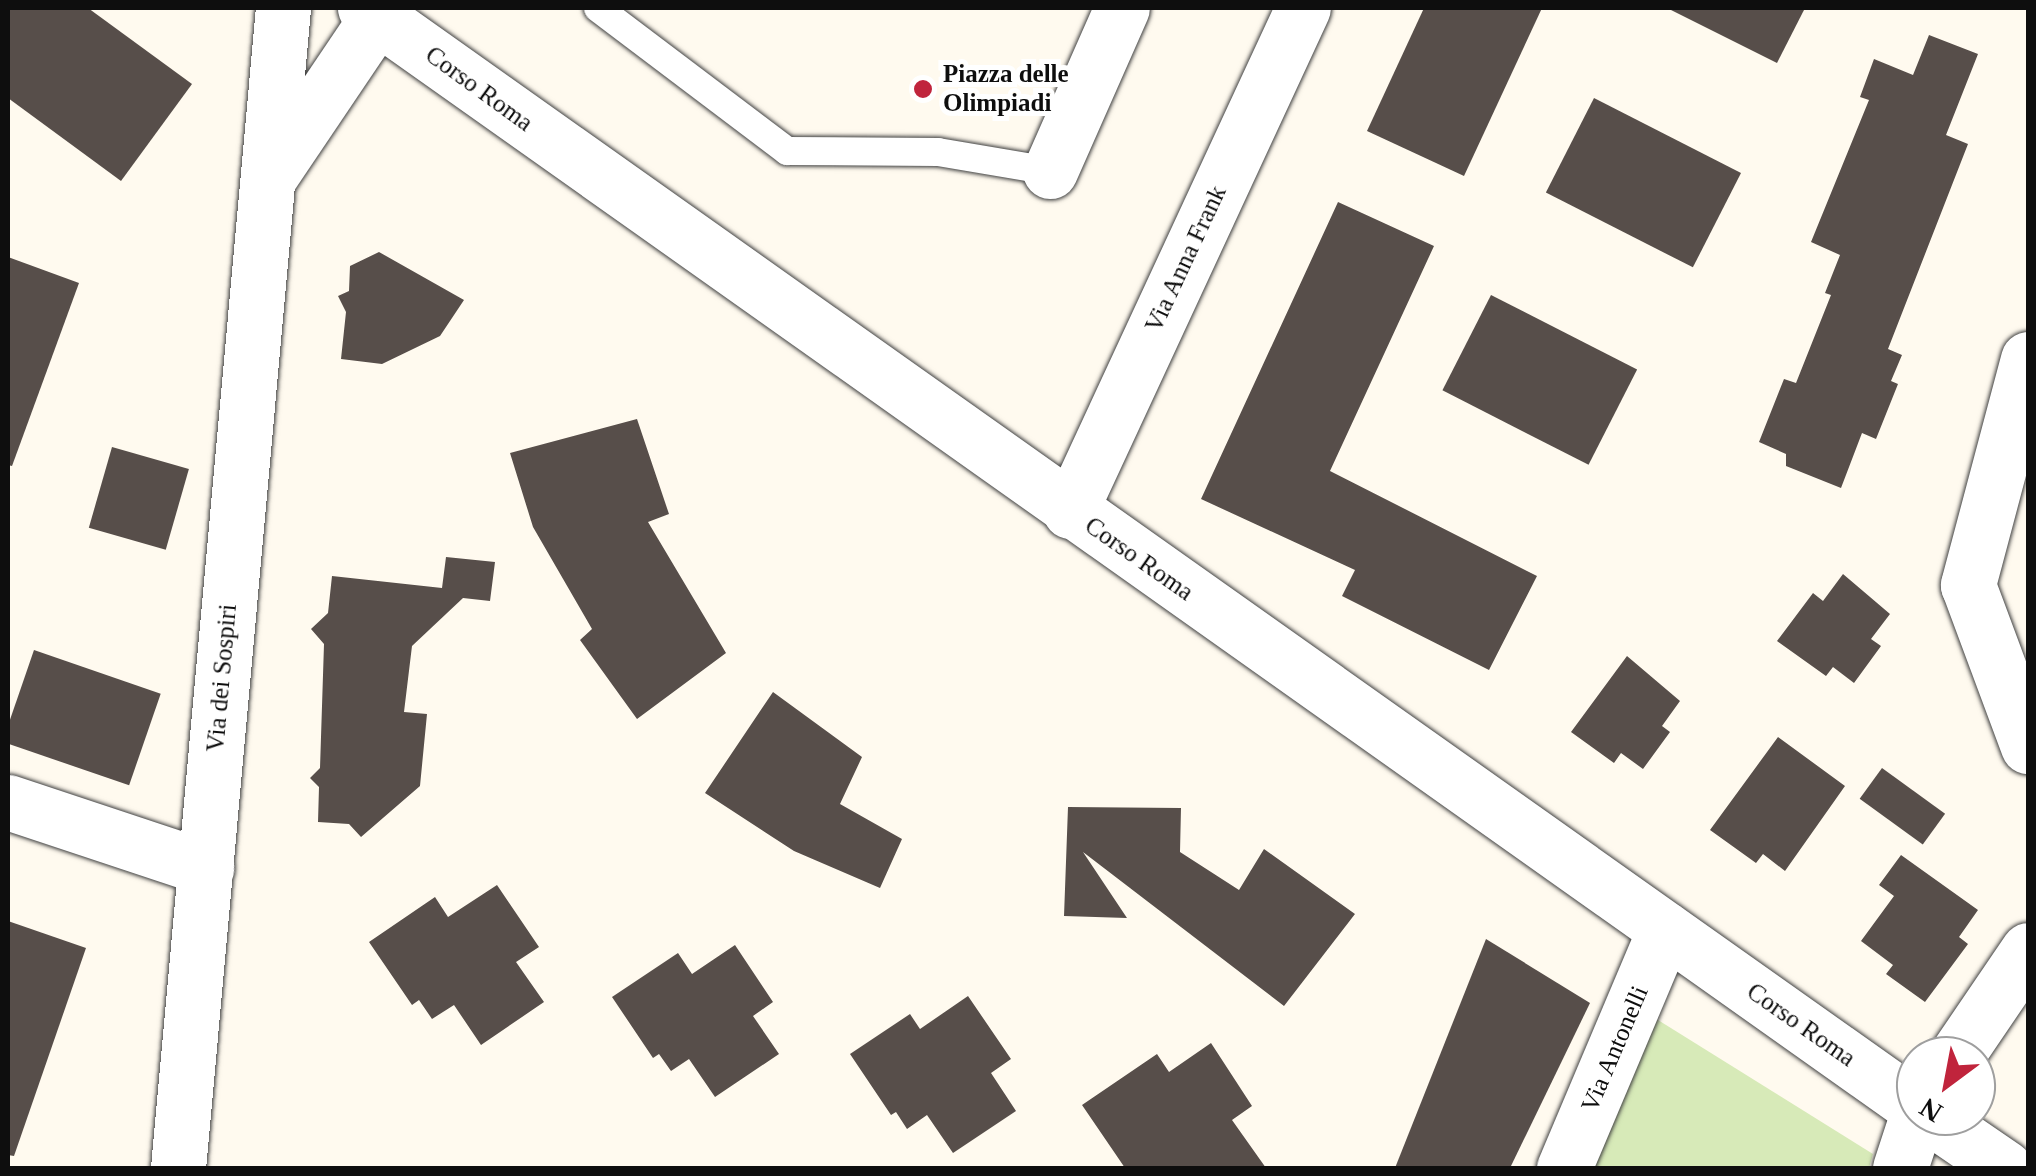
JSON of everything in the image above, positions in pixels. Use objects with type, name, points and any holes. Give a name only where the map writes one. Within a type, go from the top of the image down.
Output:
[{"type":"street","name":"Via dei Sospiri","points":[[178,1168],[263,187],[283,8]]},
{"type":"street","points":[[1050,171],[1122,8]]},
{"type":"street","name":"Via Anna Frank","points":[[1070,511],[1303,8]]},
{"type":"street","name":"Via dei Sospiri","points":[[263,187],[371,12]]},
{"type":"street","name":"Corso Roma","points":[[371,12],[1896,1093]]},
{"type":"street","points":[[2028,359],[1968,585],[2028,746]]},
{"type":"street","points":[[8,802],[206,868]]},
{"type":"street","name":"Via Antonelli","points":[[1564,1168],[1665,929]]},
{"type":"street","points":[[1970,1036],[2028,950]]},
{"type":"street","points":[[1900,1168],[1910,1136]]},
{"type":"street","points":[[1958,1136],[2005,1168]]},
{"type":"lane","points":[[598,8],[787,151],[938,152],[1050,171]]},
{"type":"green space","points":[[1650,1015],[1873,1154],[1869,1168],[1579,1168]]},
{"type":"building","points":[[8,8],[88,8],[192,84],[121,181],[8,98]]},
{"type":"building","points":[[1424,8],[1542,8],[1464,176],[1367,131]]},
{"type":"building","points":[[1667,8],[1805,8],[1777,63]]},
{"type":"building","points":[[1929,35],[1978,54],[1946,135],[1968,144],[1888,349],[1902,355],[1891,381],[1898,384],[1876,439],[1862,433],[1841,488],[1786,466],[1786,454],[1759,442],[1784,379],[1796,383],[1831,295],[1825,293],[1840,255],[1811,242],[1869,100],[1860,97],[1874,59],[1913,75]]},
{"type":"building","points":[[1594,98],[1741,173],[1693,267],[1546,192]]},
{"type":"building","points":[[1338,202],[1434,246],[1330,471],[1537,576],[1489,670],[1342,596],[1355,570],[1201,499]]},
{"type":"building","points":[[379,252],[464,300],[440,336],[382,364],[341,359],[346,312],[338,296],[349,291],[350,266]]},
{"type":"building","points":[[8,257],[79,283],[12,466],[8,465]]},
{"type":"building","points":[[1491,295],[1637,369],[1589,465],[1442,390]]},
{"type":"building","points":[[637,419],[669,514],[648,522],[726,653],[637,719],[580,640],[592,629],[533,527],[510,453]]},
{"type":"building","points":[[112,447],[189,469],[166,550],[89,528]]},
{"type":"building","points":[[446,557],[495,562],[490,601],[463,598],[412,646],[404,712],[427,714],[420,786],[361,837],[349,824],[318,822],[319,787],[310,778],[320,768],[324,644],[311,629],[328,613],[332,576],[442,588]]},
{"type":"building","points":[[1843,574],[1890,614],[1871,639],[1881,646],[1854,683],[1833,667],[1826,676],[1777,641],[1813,593],[1823,601]]},
{"type":"building","points":[[34,650],[161,694],[129,785],[8,744],[8,726]]},
{"type":"building","points":[[1627,656],[1680,701],[1662,726],[1670,732],[1643,769],[1621,753],[1614,763],[1571,732]]},
{"type":"building","points":[[773,692],[862,757],[840,804],[902,839],[880,888],[794,851],[705,793]]},
{"type":"building","points":[[1778,737],[1845,786],[1785,871],[1763,854],[1756,863],[1710,830]]},
{"type":"building","points":[[1882,768],[1945,814],[1923,845],[1860,799]]},
{"type":"building","points":[[1068,807],[1181,808],[1180,852],[1239,890],[1264,849],[1355,914],[1284,1006],[1083,852],[1127,918],[1064,916]]},
{"type":"building","points":[[1901,855],[1978,910],[1959,937],[1968,944],[1925,1002],[1886,974],[1893,965],[1861,941],[1894,896],[1879,885]]},
{"type":"building","points":[[497,885],[539,947],[516,962],[544,1002],[481,1045],[454,1005],[432,1019],[419,1000],[412,1005],[369,942],[435,897],[448,917]]},
{"type":"building","points":[[8,921],[86,948],[14,1156],[8,1155]]},
{"type":"building","points":[[1486,939],[1590,1003],[1510,1168],[1395,1168]]},
{"type":"building","points":[[735,945],[773,1002],[753,1016],[779,1054],[715,1097],[689,1059],[671,1071],[659,1054],[653,1058],[612,997],[678,953],[692,974]]},
{"type":"building","points":[[968,996],[1011,1059],[991,1073],[1016,1111],[953,1153],[927,1115],[907,1129],[896,1112],[891,1115],[850,1054],[910,1014],[920,1029]]},
{"type":"building","points":[[1211,1043],[1252,1106],[1232,1120],[1266,1168],[1125,1168],[1082,1105],[1157,1054],[1169,1072]]},
{"type":"place","name":"Piazza delle Olimpiadi","points":[[923,89]]}]
